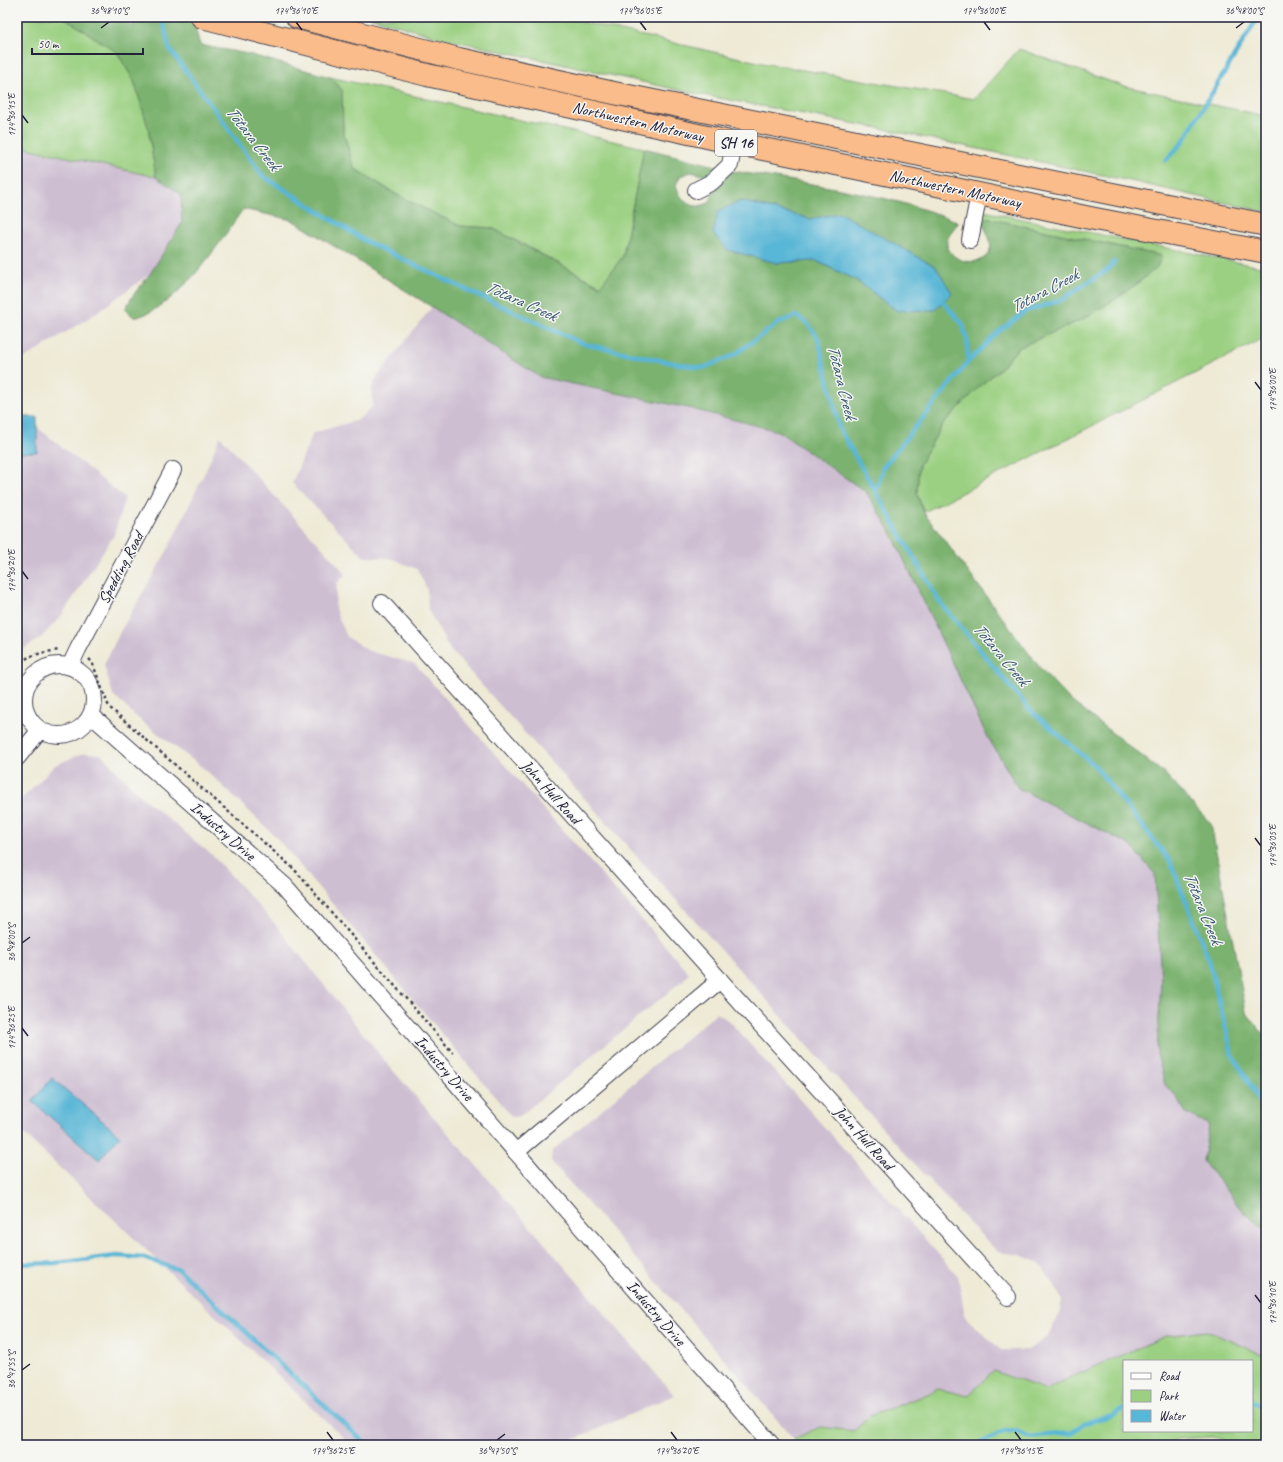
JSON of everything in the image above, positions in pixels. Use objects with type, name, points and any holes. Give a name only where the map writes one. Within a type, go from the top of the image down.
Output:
[{"type":"highway","name":"Northwestern Motorway","points":[[297,17],[459,59],[614,93],[1266,225]]},
{"type":"highway","name":"Northwestern Motorway","points":[[205,18],[427,75],[734,143],[1090,218],[1266,252]]},
{"type":"street","points":[[696,190],[712,182],[730,165],[734,143]]},
{"type":"street","points":[[970,240],[979,194]]},
{"type":"street","name":"Spedding Road","points":[[70,666],[81,642],[173,470]]},
{"type":"street","name":"John Hull Road","points":[[382,603],[720,980],[1008,1297]]},
{"type":"street","points":[[59,665],[70,666],[89,680],[94,691],[94,703],[91,715],[84,725],[74,732],[63,736],[51,735],[40,730],[32,723],[26,713],[24,702],[25,691],[30,680],[38,672],[48,667],[59,665]]},
{"type":"street","name":"Industry Drive","points":[[91,715],[286,886],[772,1445]]},
{"type":"street","points":[[17,758],[40,730]]},
{"type":"street","points":[[516,1152],[720,980]]},
{"type":"shaded area","points":[[17,146],[156,177],[181,194],[182,223],[150,274],[93,315],[17,363]]},
{"type":"shaded area","points":[[432,307],[540,377],[688,408],[778,431],[866,492],[890,530],[985,732],[1018,788],[1130,845],[1155,874],[1161,981],[1157,1053],[1165,1085],[1176,1096],[1186,1113],[1209,1125],[1244,1213],[1266,1230],[1266,1356],[1207,1331],[1060,1382],[1047,1390],[993,1371],[968,1396],[937,1389],[923,1396],[870,1416],[854,1432],[820,1427],[794,1439],[551,1161],[552,1151],[717,1013],[729,1021],[958,1276],[965,1317],[1001,1350],[1028,1350],[1048,1336],[1059,1315],[1062,1300],[1054,1284],[1039,1263],[1020,1255],[998,1252],[961,1215],[450,650],[428,610],[427,589],[417,569],[390,558],[364,557],[292,483],[313,433],[358,420],[373,406],[371,389],[376,378]]},
{"type":"shaded area","points":[[17,411],[125,498],[114,535],[62,615],[41,638],[17,653]]},
{"type":"shaded area","points":[[220,436],[346,574],[337,583],[335,609],[347,637],[369,651],[415,664],[689,973],[684,979],[520,1116],[512,1117],[275,836],[206,770],[140,720],[113,695],[104,665],[121,630],[167,551],[206,470]]},
{"type":"shaded area","points":[[84,753],[101,754],[141,796],[213,856],[275,924],[389,1066],[539,1237],[674,1395],[562,1445],[351,1445],[17,1127],[17,804],[55,765]]},
{"type":"green space","points":[[17,17],[63,17],[117,52],[134,81],[148,127],[156,177],[17,146]]},
{"type":"green space","points":[[63,17],[109,17],[134,26],[133,17],[192,17],[200,45],[248,54],[330,77],[342,90],[343,131],[354,168],[397,195],[460,226],[492,228],[600,286],[623,256],[644,148],[720,167],[711,177],[691,172],[680,176],[676,185],[678,192],[685,201],[692,205],[699,206],[709,203],[716,188],[733,171],[848,190],[932,212],[958,222],[947,241],[949,250],[962,260],[971,262],[986,257],[990,250],[988,234],[977,216],[1162,256],[1157,267],[1114,300],[1085,318],[1018,348],[1001,368],[981,385],[943,424],[919,465],[917,494],[924,513],[1040,668],[1071,701],[1165,774],[1211,824],[1246,1012],[1266,1038],[1266,1230],[1244,1213],[1203,1161],[1209,1125],[1186,1113],[1176,1096],[1165,1085],[1157,1053],[1161,981],[1155,874],[1130,845],[1018,788],[985,732],[890,530],[866,492],[778,431],[688,408],[540,377],[432,307],[292,220],[243,209],[224,237],[191,279],[166,302],[152,311],[135,318],[125,309],[134,294],[150,274],[182,223],[181,194],[156,177],[148,127],[134,81],[117,52]],"holes":[[[741,201],[811,219],[897,311],[856,280],[816,261],[776,263]]]},
{"type":"green space","points":[[370,17],[560,17],[762,63],[974,99],[1019,49],[1123,86],[1266,116],[1266,212],[1135,182],[889,130],[697,94],[437,37]]},
{"type":"green space","points":[[330,77],[644,148],[623,256],[601,286],[492,228],[460,226],[397,195],[354,168],[343,131],[342,90]]},
{"type":"green space","points":[[983,211],[1266,268],[1266,337],[924,512],[917,494],[919,465],[943,424],[981,385],[1001,368],[1018,348],[1085,318],[1114,300],[1142,280],[1162,256],[977,216]]},
{"type":"green space","points":[[1207,1331],[1266,1356],[1266,1445],[1241,1445],[1213,1437],[1178,1439],[1163,1445],[800,1445],[794,1439],[820,1427],[854,1431],[870,1416],[938,1389],[968,1396],[993,1371],[1047,1390],[1060,1382],[1166,1336]]},
{"type":"water","points":[[741,201],[811,219],[840,213],[936,267],[952,293],[935,310],[897,311],[856,280],[816,261],[776,263],[728,250],[713,234],[718,211]]},
{"type":"water","points":[[17,417],[37,417],[37,452],[17,453]]},
{"type":"water","points":[[52,1078],[120,1136],[99,1160],[32,1101]]},
{"type":"waterway","name":"Tōtara Creek","points":[[162,17],[169,48],[263,176],[367,242],[471,292],[584,344],[703,368],[734,355],[780,322],[796,316],[808,324],[818,338],[840,430],[939,601],[1030,710],[1095,766],[1170,861],[1209,960],[1232,1054],[1266,1112]]},
{"type":"waterway","points":[[1165,161],[1182,143],[1258,17]]},
{"type":"waterway","name":"Totara Creek","points":[[876,491],[883,467],[968,362],[998,332],[1026,311],[1059,301],[1109,269],[1114,262]]},
{"type":"waterway","name":"Totara Creek","points":[[943,302],[962,323],[967,339],[968,362]]},
{"type":"waterway","points":[[17,1264],[55,1263],[117,1256],[144,1258],[179,1270],[367,1445]]},
{"type":"waterway","points":[[1253,1402],[1266,1407]]},
{"type":"waterway","points":[[977,1445],[1005,1431],[1017,1432],[1027,1437],[1071,1433],[1084,1423],[1113,1415],[1123,1410]]}]
